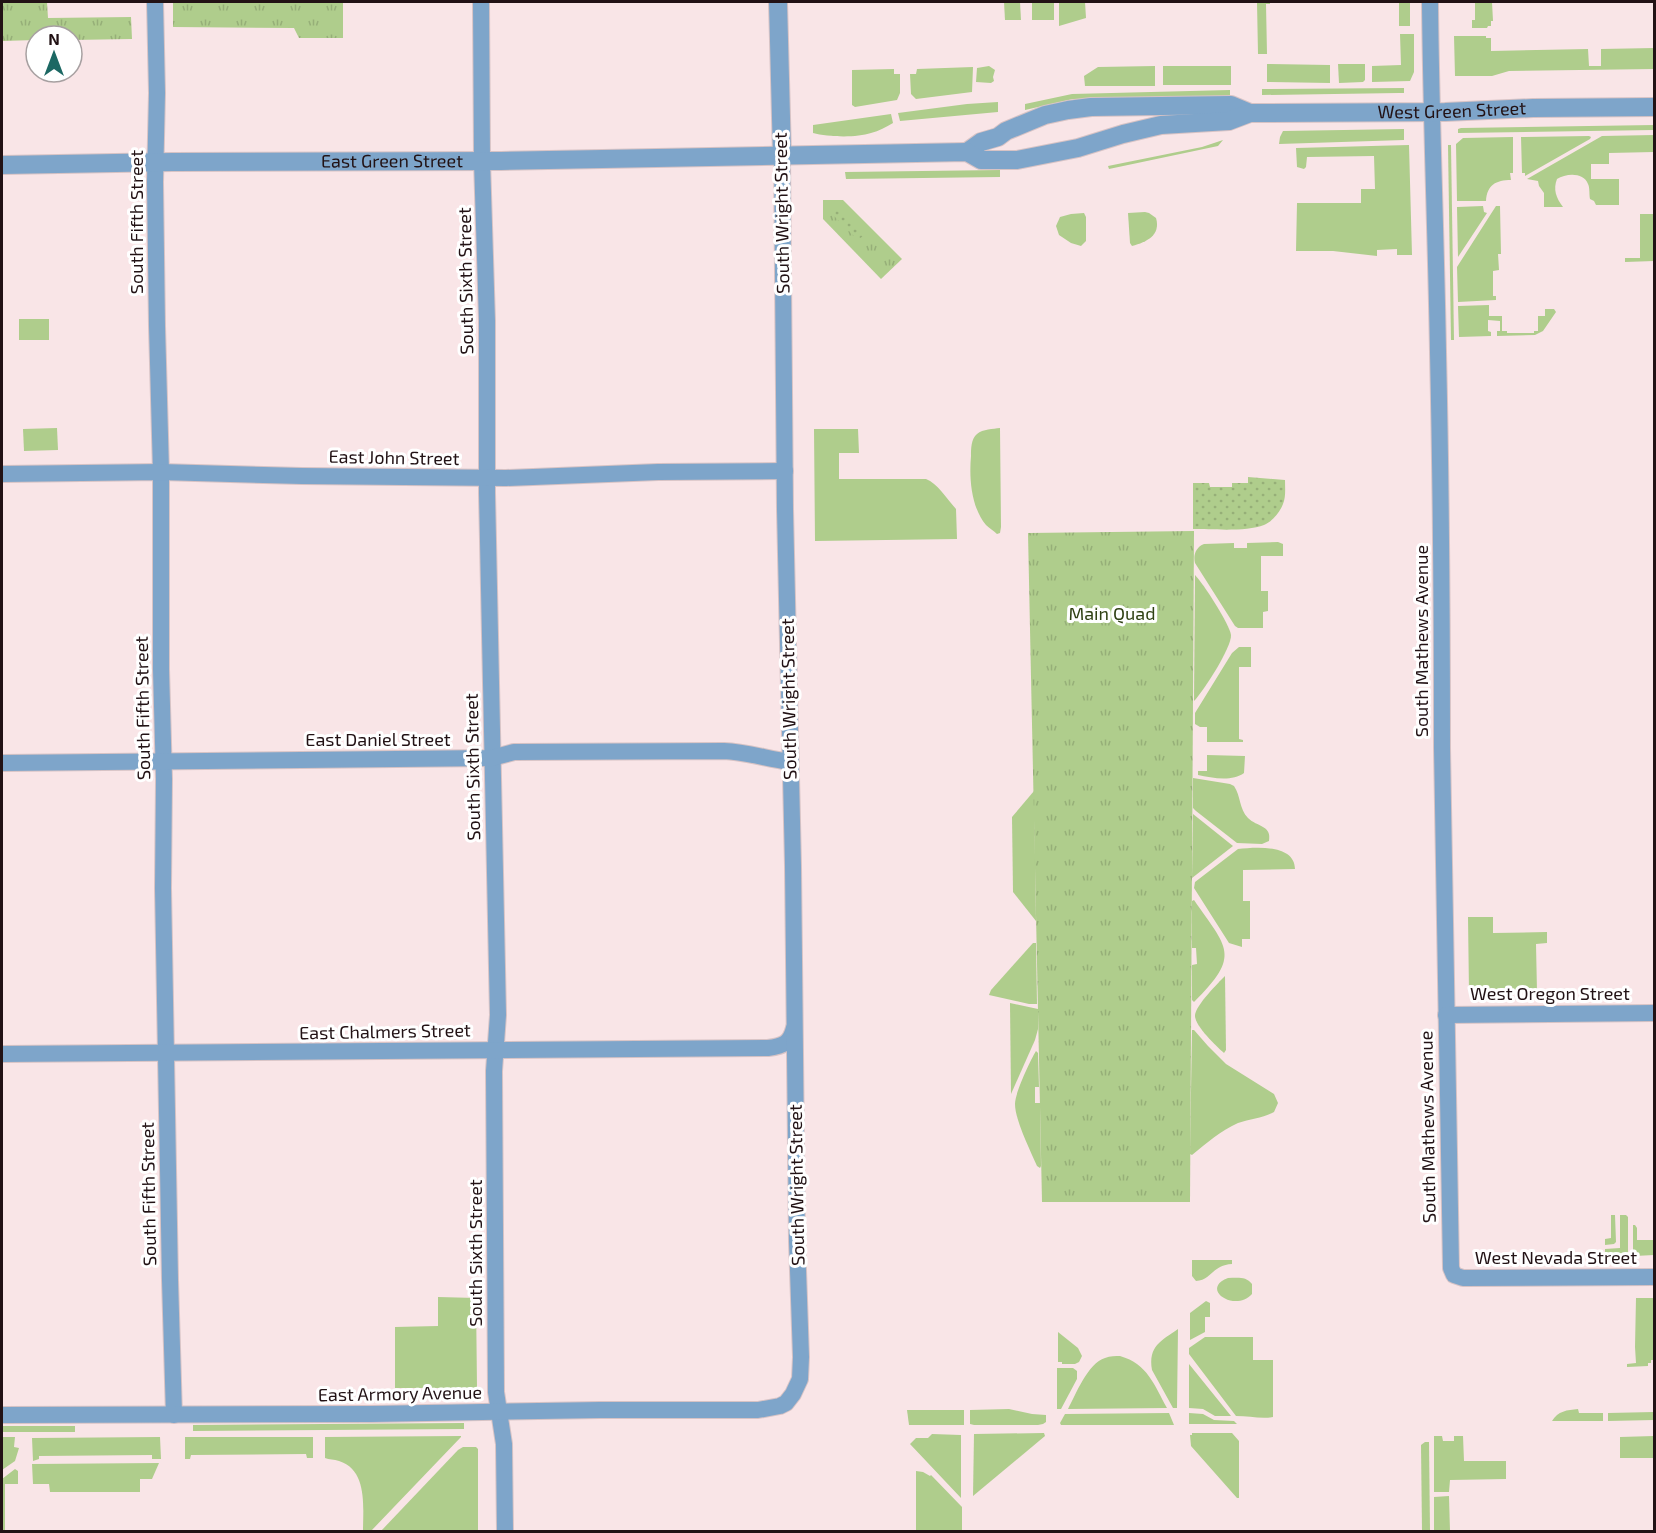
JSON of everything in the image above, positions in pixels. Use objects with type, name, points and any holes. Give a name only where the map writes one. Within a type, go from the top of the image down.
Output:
[{"type":"street","name":"South Fifth Street","points":[[154,2],[157,93],[157,326],[161,472],[166,1052],[174,1415]]},
{"type":"street","name":"South Sixth Street","points":[[482,2],[487,478],[498,1015],[494,1083],[496,1392],[504,1444],[505,1532]]},
{"type":"street","name":"South Wright Street","points":[[778,2],[793,866],[797,1263],[801,1357],[800,1379],[793,1394]]},
{"type":"street","name":"South Mathews Avenue","points":[[1430,2],[1438,363],[1450,1268],[1457,1277]]},
{"type":"street","name":"West Green Street","points":[[967,152],[981,142],[998,137],[1006,131],[1045,115],[1068,110],[1091,107],[1232,105],[1250,113]]},
{"type":"street","name":"West Green Street","points":[[782,156],[967,152],[981,160],[1017,160],[1070,150],[1161,125],[1229,121],[1250,113],[1654,107]]},
{"type":"street","name":"East Green Street","points":[[2,165],[782,156]]},
{"type":"street","name":"East John Street","points":[[2,474],[161,472],[487,478],[658,472],[785,471]]},
{"type":"street","name":"East Daniel Street","points":[[2,763],[492,758],[514,752],[724,751],[790,762]]},
{"type":"street","name":"West Oregon Street","points":[[1446,1015],[1654,1013]]},
{"type":"street","points":[[768,1048],[787,1042],[794,1026]]},
{"type":"street","name":"East Chalmers Street","points":[[2,1054],[768,1048]]},
{"type":"street","points":[[768,1048],[784,1054],[795,1064]]},
{"type":"street","name":"West Nevada Street","points":[[1457,1277],[1654,1277]]},
{"type":"street","name":"East Armory Avenue","points":[[2,1415],[758,1410],[780,1406],[786,1403],[793,1394]]},
{"type":"green space","points":[[2,2],[47,2],[48,18],[131,17],[132,39],[84,40],[84,24],[24,24],[24,40],[2,41]]},
{"type":"green space","points":[[173,2],[343,2],[343,38],[299,38],[294,28],[173,27]]},
{"type":"green space","points":[[1004,2],[1020,2],[1021,20],[1005,20]]},
{"type":"green space","points":[[1032,2],[1054,2],[1054,20],[1032,20]]},
{"type":"green space","points":[[1059,2],[1085,2],[1086,18],[1059,26]]},
{"type":"green space","points":[[1257,2],[1270,2],[1266,4],[1267,54],[1258,54]]},
{"type":"green space","points":[[1399,2],[1410,2],[1410,26],[1399,26]]},
{"type":"green space","points":[[1475,2],[1492,2],[1491,26],[1472,28],[1472,20],[1475,20]]},
{"type":"green space","points":[[1400,34],[1414,34],[1414,72],[1410,81],[1372,82],[1372,66],[1401,65]]},
{"type":"green space","points":[[1454,36],[1491,38],[1491,51],[1588,49],[1589,66],[1601,66],[1601,49],[1654,48],[1654,69],[1509,71],[1492,76],[1455,76]]},
{"type":"green space","points":[[1267,64],[1330,65],[1330,83],[1267,82]]},
{"type":"green space","points":[[1338,64],[1365,64],[1365,80],[1339,83]]},
{"type":"green space","points":[[989,66],[995,70],[994,81],[991,83],[976,82],[977,68]]},
{"type":"green space","points":[[1155,66],[1155,86],[1085,86],[1084,76],[1098,67]]},
{"type":"green space","points":[[1163,66],[1231,66],[1231,85],[1163,85]]},
{"type":"green space","points":[[973,67],[972,92],[916,99],[911,94],[910,74],[916,74],[917,69]]},
{"type":"green space","points":[[894,69],[894,74],[900,74],[900,93],[897,100],[855,107],[852,105],[852,70]]},
{"type":"green space","points":[[1404,88],[1404,93],[1262,95],[1262,89]]},
{"type":"green space","points":[[1230,90],[1230,96],[1073,99],[1025,110],[1025,104],[1072,94]]},
{"type":"green space","points":[[998,102],[998,112],[900,121],[898,113],[967,104]]},
{"type":"green space","points":[[891,114],[893,123],[865,135],[842,136],[813,133],[813,125]]},
{"type":"green space","points":[[1654,125],[1654,130],[1458,133],[1458,129],[1461,128]]},
{"type":"green space","points":[[1404,129],[1404,140],[1279,144],[1283,131]]},
{"type":"green space","points":[[1654,135],[1654,152],[1609,153],[1609,164],[1591,164],[1591,179],[1619,179],[1619,205],[1596,205],[1590,199],[1586,180],[1583,177],[1570,175],[1557,179],[1555,186],[1563,207],[1544,207],[1544,193],[1538,181],[1527,179],[1602,136]]},
{"type":"green space","points":[[1589,136],[1590,139],[1525,176],[1525,173],[1522,173],[1521,137]]},
{"type":"green space","points":[[1513,137],[1511,180],[1493,184],[1488,191],[1486,201],[1457,201],[1456,144],[1463,138]]},
{"type":"green space","points":[[1223,140],[1218,146],[1109,169],[1108,166],[1202,147]]},
{"type":"green space","points":[[1409,145],[1412,255],[1397,255],[1397,249],[1377,250],[1377,256],[1333,251],[1296,251],[1297,203],[1361,203],[1361,189],[1375,189],[1374,156],[1307,157],[1304,169],[1297,167],[1296,148]]},
{"type":"green space","points":[[1448,145],[1451,145],[1454,340],[1451,340]]},
{"type":"green space","points":[[1000,170],[1000,177],[846,179],[845,172]]},
{"type":"green space","points":[[823,200],[843,200],[902,259],[881,279],[823,219]]},
{"type":"green space","points":[[1483,206],[1484,212],[1487,213],[1458,257],[1457,207]]},
{"type":"green space","points":[[1496,206],[1500,206],[1501,254],[1498,254],[1499,270],[1493,271],[1493,296],[1496,296],[1496,300],[1458,302],[1457,267]]},
{"type":"green space","points":[[839,208],[864,235],[858,240],[832,214]]},
{"type":"green space","points":[[1145,212],[1156,218],[1155,233],[1148,240],[1132,246],[1128,213]]},
{"type":"green space","points":[[1084,213],[1086,241],[1081,246],[1059,235],[1056,226],[1060,217]]},
{"type":"green space","points":[[1640,214],[1654,214],[1654,261],[1625,262],[1625,258],[1640,258]]},
{"type":"green space","points":[[1489,305],[1489,316],[1502,316],[1502,331],[1507,331],[1507,333],[1534,333],[1538,331],[1538,316],[1545,316],[1545,309],[1554,309],[1556,312],[1543,331],[1535,335],[1497,336],[1497,331],[1500,331],[1500,321],[1488,320],[1488,331],[1491,332],[1491,336],[1459,337],[1458,306]]},
{"type":"green space","points":[[19,319],[49,319],[49,340],[19,340]]},
{"type":"green space","points":[[57,428],[58,450],[24,451],[23,429]]},
{"type":"green space","points":[[1000,428],[1001,527],[1000,533],[997,534],[986,525],[977,510],[972,492],[970,465],[975,436],[982,431]]},
{"type":"green space","points":[[814,429],[858,429],[859,453],[839,453],[839,479],[926,479],[934,484],[956,509],[957,539],[815,541]]},
{"type":"green space","points":[[1248,477],[1285,480],[1284,501],[1273,519],[1267,524],[1248,529],[1193,529],[1193,483],[1209,483],[1210,487],[1232,487],[1232,483],[1248,483]]},
{"type":"green space","name":"Main Quad","points":[[1194,531],[1190,1202],[1042,1202],[1028,533]]},
{"type":"green space","points":[[1278,542],[1283,544],[1283,556],[1261,556],[1261,591],[1268,591],[1268,611],[1263,612],[1263,628],[1238,628],[1195,563],[1196,552],[1204,544],[1234,543],[1234,548],[1247,548],[1247,543]]},
{"type":"green space","points":[[1195,575],[1216,604],[1231,635],[1222,659],[1194,701]]},
{"type":"green space","points":[[1239,647],[1251,647],[1251,667],[1239,667],[1239,739],[1243,742],[1207,742],[1207,727],[1195,724],[1195,713],[1232,653]]},
{"type":"green space","points":[[1207,755],[1245,756],[1244,773],[1234,778],[1198,775],[1198,771],[1207,771]]},
{"type":"green space","points":[[1193,778],[1234,786],[1245,814],[1266,829],[1269,841],[1262,844],[1237,843],[1196,811],[1193,808]]},
{"type":"green space","points":[[1034,791],[1036,921],[1013,892],[1012,817]]},
{"type":"green space","points":[[1193,814],[1233,846],[1192,878]]},
{"type":"green space","points":[[1264,848],[1282,851],[1289,855],[1295,869],[1243,870],[1243,901],[1250,901],[1250,939],[1242,939],[1242,947],[1229,943],[1194,888],[1195,882],[1238,849]]},
{"type":"green space","points":[[1194,900],[1221,941],[1224,962],[1219,973],[1194,1002],[1192,1000],[1192,965],[1197,964],[1196,948],[1192,948],[1192,901]]},
{"type":"green space","points":[[1468,917],[1493,917],[1493,933],[1547,932],[1547,943],[1536,944],[1537,992],[1469,993]]},
{"type":"green space","points":[[1033,943],[1036,943],[1037,1004],[989,995],[991,990]]},
{"type":"green space","points":[[1225,976],[1226,1050],[1224,1053],[1202,1030],[1195,1015],[1203,1000]]},
{"type":"green space","points":[[1010,1003],[1038,1009],[1038,1029],[1035,1040],[1011,1094]]},
{"type":"green space","points":[[1192,1030],[1226,1064],[1274,1094],[1278,1103],[1274,1112],[1231,1126],[1192,1155],[1190,1154]]},
{"type":"green space","points":[[1036,1051],[1038,1053],[1039,1087],[1035,1087],[1035,1103],[1040,1103],[1040,1168],[1023,1135],[1015,1104],[1020,1085]]},
{"type":"green space","points":[[1611,1215],[1615,1215],[1616,1242],[1605,1245],[1605,1239],[1611,1238]]},
{"type":"green space","points":[[1620,1215],[1628,1217],[1628,1256],[1605,1256],[1605,1249],[1620,1248]]},
{"type":"green space","points":[[1633,1225],[1637,1228],[1637,1240],[1654,1240],[1654,1255],[1635,1256],[1633,1254]]},
{"type":"green space","points":[[1192,1260],[1232,1260],[1232,1264],[1220,1267],[1206,1278],[1196,1281],[1192,1276]]},
{"type":"green space","points":[[1228,1278],[1247,1280],[1252,1284],[1252,1294],[1237,1301],[1223,1297],[1218,1293],[1217,1288]]},
{"type":"green space","points":[[438,1297],[476,1298],[477,1388],[395,1388],[395,1327],[438,1326]]},
{"type":"green space","points":[[1636,1298],[1653,1298],[1654,1360],[1648,1363],[1648,1366],[1627,1367],[1627,1364],[1636,1363]]},
{"type":"green space","points":[[1206,1301],[1210,1303],[1210,1317],[1205,1317],[1205,1332],[1190,1340],[1190,1313]]},
{"type":"green space","points":[[1178,1329],[1177,1408],[1173,1408],[1152,1370],[1151,1362],[1157,1345]]},
{"type":"green space","points":[[1058,1332],[1078,1348],[1082,1356],[1079,1362],[1062,1364],[1058,1362]]},
{"type":"green space","points":[[1205,1337],[1253,1337],[1253,1360],[1273,1360],[1273,1417],[1236,1416],[1189,1354],[1189,1348]]},
{"type":"green space","points":[[1120,1356],[1144,1370],[1167,1408],[1068,1409],[1093,1366],[1105,1358]]},
{"type":"green space","points":[[1189,1364],[1231,1416],[1215,1416],[1203,1409],[1189,1408]]},
{"type":"green space","points":[[1057,1368],[1073,1368],[1077,1371],[1077,1379],[1061,1409],[1057,1409]]},
{"type":"green space","points":[[1009,1409],[1046,1415],[1046,1422],[1038,1425],[970,1424],[970,1410]]},
{"type":"green space","points":[[1578,1409],[1579,1413],[1603,1413],[1603,1421],[1552,1421],[1560,1413]]},
{"type":"green space","points":[[907,1410],[964,1410],[964,1425],[909,1425]]},
{"type":"green space","points":[[1654,1412],[1654,1420],[1608,1421],[1608,1413]]},
{"type":"green space","points":[[1169,1413],[1174,1425],[1061,1425],[1060,1423],[1065,1414]]},
{"type":"green space","points":[[1189,1413],[1203,1414],[1214,1420],[1234,1421],[1237,1424],[1189,1424]]},
{"type":"green space","points":[[464,1423],[464,1429],[193,1431],[193,1425]]},
{"type":"green space","points":[[2,1426],[75,1426],[75,1432],[2,1432]]},
{"type":"green space","points":[[1044,1433],[1045,1436],[973,1496],[974,1434]]},
{"type":"green space","points":[[1192,1433],[1232,1433],[1239,1441],[1239,1498],[1191,1446],[1190,1435]]},
{"type":"green space","points":[[932,1434],[961,1435],[961,1498],[910,1444],[916,1438],[928,1438]]},
{"type":"green space","points":[[461,1436],[371,1531],[363,1531],[362,1491],[355,1472],[339,1461],[325,1458],[325,1437]]},
{"type":"green space","points":[[1434,1436],[1442,1436],[1443,1441],[1454,1441],[1454,1436],[1463,1436],[1464,1461],[1506,1461],[1506,1479],[1450,1480],[1449,1492],[1434,1492]]},
{"type":"green space","points":[[1654,1436],[1654,1458],[1620,1458],[1620,1437]]},
{"type":"green space","points":[[2,1437],[15,1437],[14,1447],[19,1448],[15,1461],[2,1470]]},
{"type":"green space","points":[[160,1437],[161,1459],[152,1459],[152,1455],[39,1456],[39,1459],[33,1461],[32,1438]]},
{"type":"green space","points":[[185,1437],[313,1437],[313,1458],[307,1458],[306,1454],[191,1455],[190,1459],[185,1459]]},
{"type":"green space","points":[[1429,1442],[1430,1531],[1422,1531],[1421,1445]]},
{"type":"green space","points":[[463,1447],[478,1449],[478,1531],[381,1531],[458,1450]]},
{"type":"green space","points":[[159,1463],[152,1479],[140,1479],[140,1492],[50,1492],[49,1484],[33,1484],[32,1464]]},
{"type":"green space","points":[[15,1469],[18,1471],[18,1484],[5,1484],[5,1531],[2,1531],[2,1479]]},
{"type":"green space","points":[[916,1471],[931,1475],[962,1507],[962,1531],[916,1531]]},
{"type":"green space","points":[[1449,1496],[1450,1531],[1434,1531],[1434,1497]]}]
